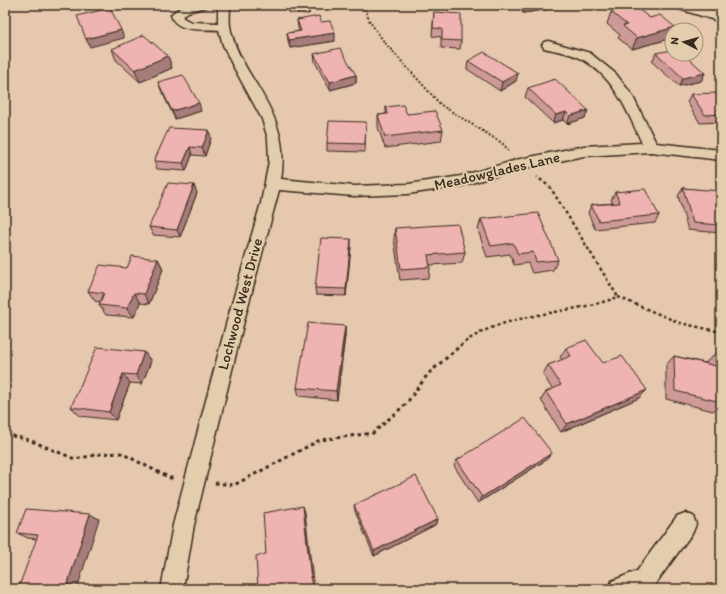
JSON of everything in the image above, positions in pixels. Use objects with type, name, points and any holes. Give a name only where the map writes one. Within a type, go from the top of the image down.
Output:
[{"type":"street","points":[[202,5],[180,12],[177,15],[178,20],[189,25],[224,27]]},
{"type":"street","name":"Lochwood West Drive","points":[[172,589],[183,528],[237,313],[272,184],[276,160],[270,120],[263,104],[234,57],[228,44],[224,27],[224,5]]},
{"type":"street","points":[[680,5],[721,18]]},
{"type":"street","points":[[709,5],[721,9]]},
{"type":"street","points":[[548,45],[586,56],[612,77],[626,95],[651,147]]},
{"type":"street","name":"Meadowglades Lane","points":[[272,184],[342,191],[408,189],[461,181],[520,164],[584,152],[651,147],[721,155]]},
{"type":"street","points":[[620,589],[645,579],[685,524]]},
{"type":"path","points":[[363,5],[370,22],[385,43],[441,105],[502,143],[520,164],[550,187],[618,297],[680,323],[721,332]]},
{"type":"path","points":[[5,434],[29,440],[75,459],[100,454],[122,453],[170,478],[234,485],[320,440],[373,433],[406,404],[428,374],[470,338],[502,323],[599,304],[618,297]]},
{"type":"building","points":[[288,5],[309,5],[308,6]]},
{"type":"building","points":[[634,6],[650,18],[660,15],[669,22],[664,22],[664,30],[637,38],[623,26],[627,25],[611,12]]},
{"type":"building","points":[[110,8],[121,30],[86,39],[77,16]]},
{"type":"building","points":[[434,12],[461,14],[461,41],[442,40],[442,29],[433,28]]},
{"type":"building","points":[[319,16],[321,22],[330,21],[335,33],[289,40],[287,33],[301,31],[297,20]]},
{"type":"building","points":[[144,35],[168,56],[135,70],[112,49]]},
{"type":"building","points":[[340,48],[356,75],[330,82],[314,54]]},
{"type":"building","points":[[484,52],[518,73],[502,82],[468,61]]},
{"type":"building","points":[[664,52],[664,60],[656,53]]},
{"type":"building","points":[[666,62],[693,62],[705,73],[683,78]]},
{"type":"building","points":[[183,75],[199,103],[172,111],[158,82]]},
{"type":"building","points":[[555,79],[588,110],[570,116],[566,112],[556,115],[528,88]]},
{"type":"building","points":[[715,93],[719,99],[721,99],[721,114],[705,115],[691,94]]},
{"type":"building","points":[[403,105],[407,114],[435,111],[443,130],[385,137],[378,115],[388,114],[386,107]]},
{"type":"building","points":[[329,121],[366,122],[365,144],[327,143]]},
{"type":"building","points":[[169,128],[209,130],[202,148],[190,147],[183,163],[154,161]]},
{"type":"building","points":[[168,183],[194,185],[177,230],[149,227]]},
{"type":"building","points":[[683,188],[720,191],[721,225],[693,223]]},
{"type":"building","points":[[645,189],[659,215],[599,221],[591,205],[620,203],[615,192]]},
{"type":"building","points":[[538,213],[558,260],[536,262],[533,252],[518,254],[513,243],[491,246],[481,219]]},
{"type":"building","points":[[458,224],[465,252],[428,255],[430,267],[401,269],[395,228]]},
{"type":"building","points":[[321,238],[351,239],[346,289],[315,288]]},
{"type":"building","points":[[132,256],[158,259],[144,294],[134,293],[127,308],[99,305],[104,293],[88,291],[100,265],[127,268]]},
{"type":"building","points":[[308,323],[345,326],[336,391],[297,388]]},
{"type":"building","points":[[586,340],[603,363],[622,356],[647,390],[567,424],[546,392],[561,385],[548,365],[571,356],[566,348]]},
{"type":"building","points":[[97,347],[144,352],[136,375],[123,374],[109,412],[71,407]]},
{"type":"building","points":[[715,354],[721,355],[721,402],[675,391],[674,356],[716,366]]},
{"type":"building","points":[[525,418],[552,453],[482,497],[457,460]]},
{"type":"building","points":[[416,476],[438,519],[374,551],[354,505]]},
{"type":"building","points":[[303,506],[312,589],[258,589],[256,556],[266,554],[263,513]]},
{"type":"building","points":[[26,509],[90,514],[66,589],[18,589],[38,535],[17,533]]}]
